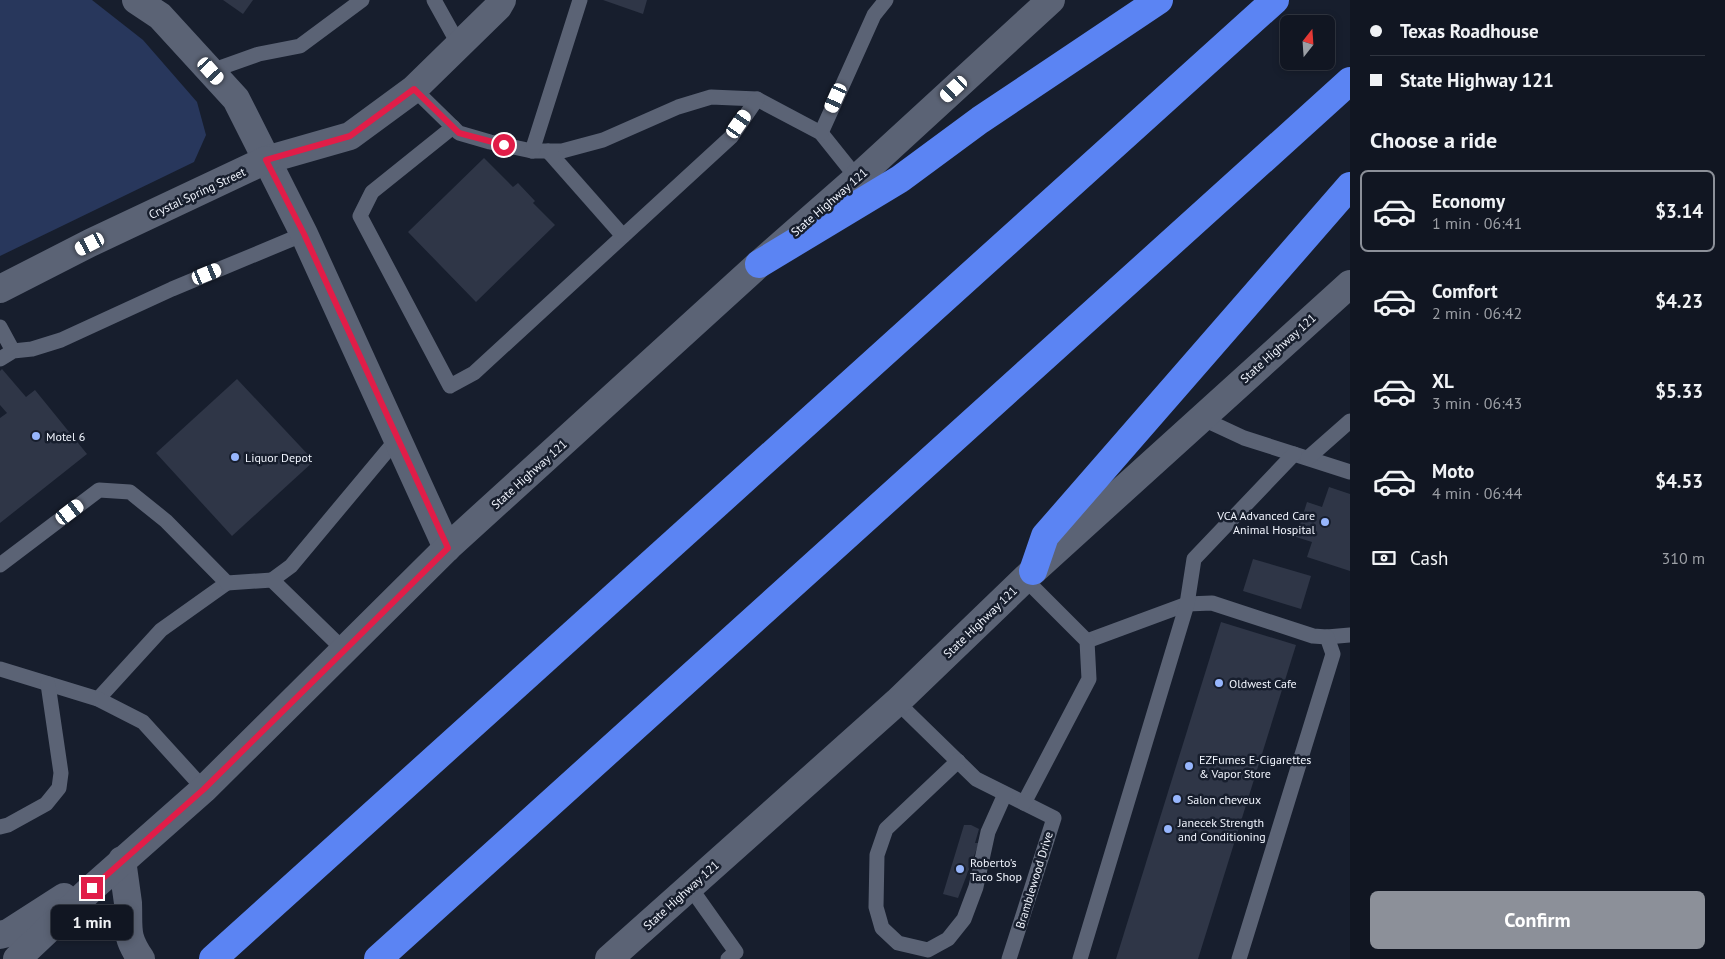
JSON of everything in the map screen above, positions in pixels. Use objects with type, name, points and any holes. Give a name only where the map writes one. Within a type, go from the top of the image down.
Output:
[{"type":"highway","points":[[759,264],[900,179],[980,120],[1159,0]]},
{"type":"highway","points":[[213,959],[1275,0]]},
{"type":"highway","points":[[378,959],[1350,81]]},
{"type":"highway","points":[[1029,575],[1045,536],[1350,186]]},
{"type":"main road","points":[[136,0],[160,16],[236,99],[304,234],[448,548]]},
{"type":"main road","name":"Crystal Spring Street","points":[[0,289],[266,160],[350,136],[414,89],[502,0]]},
{"type":"main road","name":"State Highway 121","points":[[17,959],[122,860],[204,789],[448,548],[1051,0]]},
{"type":"main road","name":"State Highway 121","points":[[610,959],[897,702],[1029,575],[1350,284]]},
{"type":"main road","points":[[0,935],[8,933],[122,860],[128,904],[128,928],[132,946],[141,959]]},
{"type":"lane","points":[[211,71],[259,54],[300,46],[362,0]]},
{"type":"lane","points":[[434,0],[459,45]]},
{"type":"lane","points":[[532,151],[580,0]]},
{"type":"lane","points":[[821,133],[874,15],[886,0]]},
{"type":"lane","points":[[414,89],[459,133],[532,151],[562,151],[602,140],[678,107],[711,97],[757,99],[821,133],[857,178]]},
{"type":"lane","points":[[453,127],[372,192],[360,216],[450,386],[474,374],[730,137],[757,99]]},
{"type":"lane","points":[[548,151],[623,236]]},
{"type":"lane","points":[[0,327],[6,355],[32,349],[60,340],[172,289],[304,234]]},
{"type":"lane","points":[[1201,418],[1244,438],[1350,472]]},
{"type":"lane","points":[[1080,959],[1187,604],[1194,559],[1301,456],[1350,420]]},
{"type":"lane","points":[[98,699],[161,630],[227,583],[272,580],[291,566],[397,439]]},
{"type":"lane","points":[[0,565],[99,490],[130,492],[166,521],[227,583]]},
{"type":"lane","points":[[1024,803],[1088,678],[1087,641],[1029,575]]},
{"type":"lane","points":[[272,580],[344,650]]},
{"type":"lane","points":[[1087,641],[1187,604],[1212,603],[1313,636],[1350,635]]},
{"type":"lane","points":[[1239,959],[1333,654],[1327,637]]},
{"type":"lane","points":[[0,669],[98,699],[143,722],[204,789]]},
{"type":"lane","points":[[0,827],[8,825],[46,804],[59,788],[61,773],[48,684]]},
{"type":"lane","name":"Bramblewood Drive","points":[[897,702],[976,778],[1054,818],[1010,959]]},
{"type":"lane","points":[[958,761],[886,829],[877,855],[876,907],[882,928],[898,943],[928,950],[948,939],[964,919],[976,887],[988,832],[1005,794]]},
{"type":"lane","points":[[690,887],[736,957]]},
{"type":"shaded area","points":[[0,0],[92,0],[143,40],[197,102],[206,135],[194,162],[0,256]]},
{"type":"building","points":[[223,0],[253,0],[243,14]]},
{"type":"building","points":[[603,0],[647,0],[643,14]]},
{"type":"building","points":[[484,158],[513,187],[518,183],[535,201],[533,203],[555,225],[476,302],[408,232]]},
{"type":"building","name":"Motel 6","points":[[2,369],[26,397],[35,390],[87,454],[0,523],[0,418],[7,413],[0,405],[0,371]]},
{"type":"building","name":"Liquor Depot","points":[[237,379],[314,461],[232,536],[156,453]]},
{"type":"building","name":"VCA Advanced Care Animal Hospital","points":[[1329,487],[1350,494],[1350,571],[1307,557],[1312,542],[1296,537],[1307,502],[1322,507]]},
{"type":"building","points":[[1253,559],[1311,576],[1301,609],[1243,591]]},
{"type":"building","points":[[1221,622],[1296,645],[1198,959],[1116,959]]},
{"type":"building","name":"Roberto's Taco Shop","points":[[964,825],[971,825],[979,829],[975,843],[979,843],[958,898],[943,894]]},
{"type":"place","name":"Motel 6","points":[[36,436]]},
{"type":"place","name":"Liquor Depot","points":[[235,457]]},
{"type":"place","name":"VCA Advanced Care Animal Hospital","points":[[1325,522]]},
{"type":"place","name":"Oldwest Cafe","points":[[1219,683]]},
{"type":"place","name":"EZFumes E-Cigarettes & Vapor Store","points":[[1189,766]]},
{"type":"place","name":"Salon cheveux","points":[[1177,799]]},
{"type":"place","name":"Janecek Strength and Conditioning","points":[[1168,829]]},
{"type":"place","name":"Roberto's Taco Shop","points":[[960,869]]},
{"type":"route","points":[[92,888],[204,789],[448,548],[304,234],[266,160],[350,136],[414,89],[459,133],[504,145]]}]
